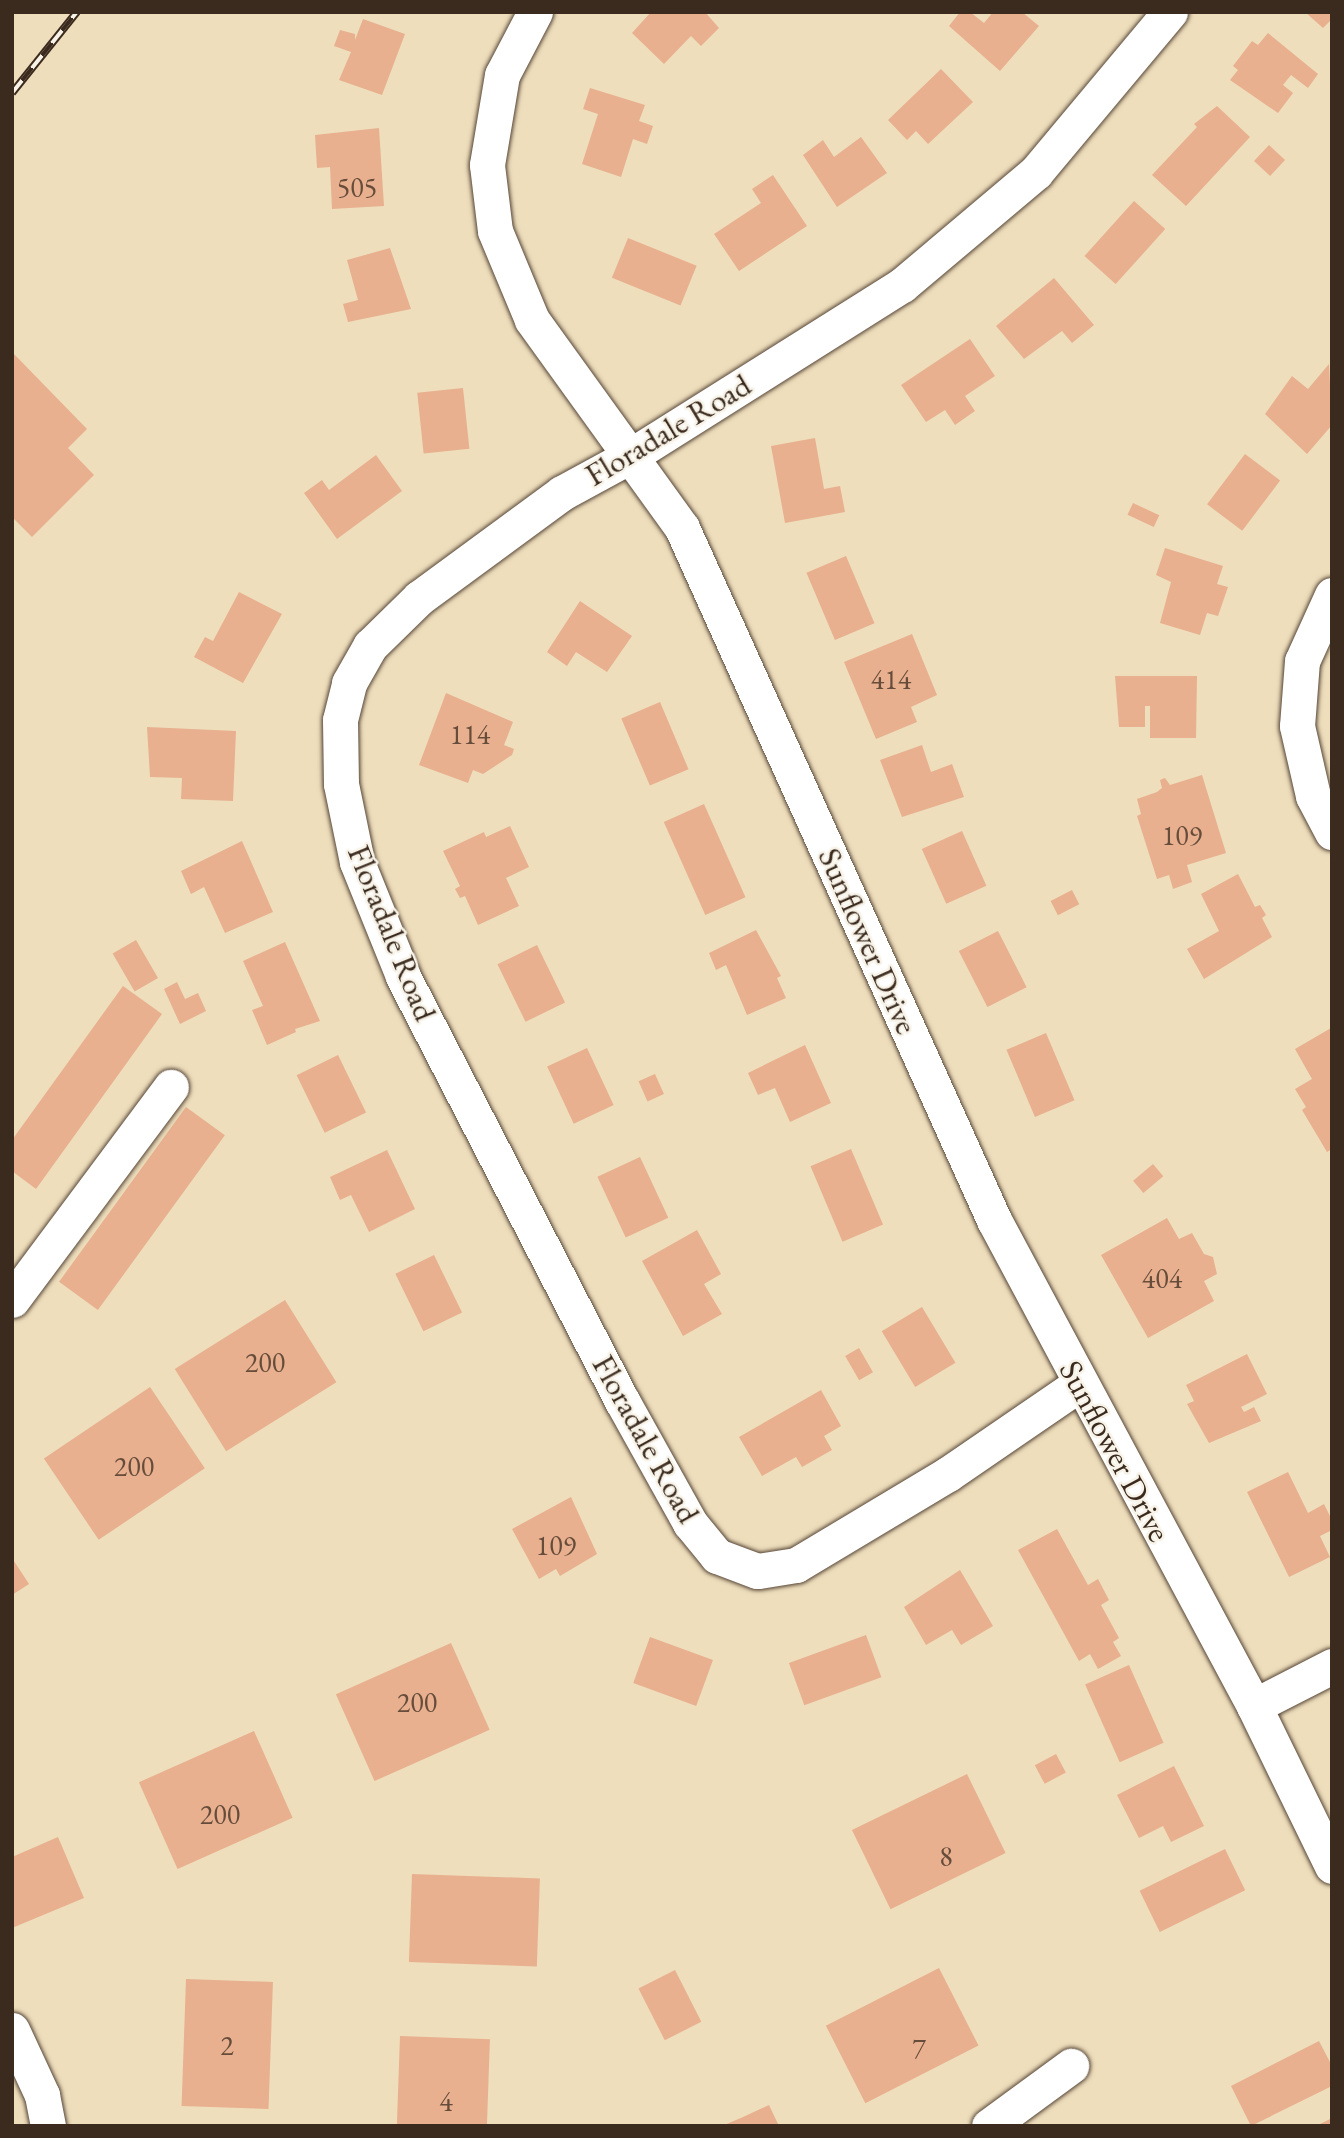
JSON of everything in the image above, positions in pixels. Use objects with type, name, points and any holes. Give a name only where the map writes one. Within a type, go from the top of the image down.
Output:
[{"type":"street","name":"Sunflower Drive","points":[[535,12],[502,75],[492,116],[487,165],[495,231],[532,320],[632,455],[682,528],[994,1220],[1078,1385],[1254,1706],[1332,1866]]},
{"type":"street","name":"Floradale Road","points":[[1078,1385],[948,1474],[796,1565],[757,1571],[717,1556],[690,1523],[622,1401],[403,976],[357,862],[341,784],[340,720],[349,683],[370,646],[419,598],[562,493],[632,455],[902,285],[1036,172],[1170,12]]},
{"type":"street","points":[[1332,595],[1302,661],[1297,726],[1313,796],[1332,832]]},
{"type":"street","points":[[12,1300],[171,1087]]},
{"type":"street","points":[[1254,1706],[1332,1666]]},
{"type":"street","points":[[12,2030],[42,2095],[48,2126]]},
{"type":"street","points":[[989,2126],[1071,2066]]},
{"type":"building","points":[[651,12],[705,12],[719,28],[701,46],[691,36],[664,64],[632,33]]},
{"type":"building","points":[[960,12],[970,12],[984,23],[993,12],[1022,12],[1039,26],[1000,71],[949,26]]},
{"type":"building","points":[[1305,12],[1332,12],[1332,19],[1323,28]]},
{"type":"building","points":[[363,19],[405,34],[382,95],[339,80],[351,52],[334,46],[340,30],[355,34],[355,40]]},
{"type":"building","points":[[1268,33],[1318,74],[1308,88],[1291,75],[1283,85],[1293,93],[1278,113],[1230,80],[1238,70],[1233,66],[1252,41],[1258,45]]},
{"type":"building","points":[[941,69],[973,102],[928,144],[916,131],[907,140],[888,120]]},
{"type":"building","points":[[590,88],[645,105],[639,121],[653,126],[647,144],[633,139],[621,177],[582,164],[598,114],[583,109]]},
{"type":"building","points":[[1217,106],[1250,137],[1186,206],[1152,175],[1197,127],[1194,124]]},
{"type":"building","points":[[379,128],[384,206],[332,209],[330,167],[317,168],[315,135]]},
{"type":"building","points":[[861,137],[887,173],[837,207],[803,155],[823,140],[834,157]]},
{"type":"building","points":[[1269,145],[1285,160],[1270,176],[1254,161]]},
{"type":"building","points":[[773,175],[807,226],[739,271],[714,234],[761,203],[752,189]]},
{"type":"building","points":[[1134,201],[1165,229],[1116,284],[1084,256]]},
{"type":"building","points":[[628,238],[697,266],[681,306],[612,278]]},
{"type":"building","points":[[390,248],[411,309],[348,322],[343,304],[358,300],[347,260]]},
{"type":"building","points":[[1054,278],[1094,325],[1072,343],[1062,331],[1024,359],[996,326]]},
{"type":"building","points":[[970,339],[995,376],[965,396],[975,411],[955,425],[945,410],[926,422],[901,385]]},
{"type":"building","points":[[12,352],[87,429],[68,448],[94,475],[32,537],[12,517]]},
{"type":"building","points":[[1329,364],[1332,425],[1307,454],[1265,414],[1292,376],[1308,389]]},
{"type":"building","points":[[463,388],[469,449],[424,453],[417,393]]},
{"type":"building","points":[[815,438],[824,489],[840,486],[845,512],[785,523],[771,446]]},
{"type":"building","points":[[1245,454],[1280,480],[1242,531],[1207,504]]},
{"type":"building","points":[[376,455],[402,491],[337,539],[304,493],[322,480],[329,490]]},
{"type":"building","points":[[1133,503],[1159,515],[1154,527],[1128,515]]},
{"type":"building","points":[[1165,548],[1223,566],[1217,584],[1228,587],[1218,616],[1207,613],[1200,635],[1160,623],[1171,582],[1156,575]]},
{"type":"building","points":[[846,556],[875,623],[835,640],[806,573]]},
{"type":"building","points":[[239,592],[282,614],[243,683],[194,657],[205,637],[213,641]]},
{"type":"building","points":[[580,601],[632,636],[607,672],[576,652],[567,666],[547,652]]},
{"type":"building","points":[[912,634],[937,695],[911,707],[917,722],[876,739],[844,662]]},
{"type":"building","points":[[1115,676],[1197,676],[1196,738],[1150,738],[1150,706],[1145,706],[1145,727],[1119,727]]},
{"type":"building","points":[[446,693],[513,722],[504,745],[514,749],[512,755],[483,774],[473,770],[468,783],[419,765]]},
{"type":"building","points":[[660,702],[689,769],[650,786],[621,718]]},
{"type":"building","points":[[147,727],[236,731],[233,801],[181,799],[182,778],[150,777]]},
{"type":"building","points":[[922,745],[931,772],[952,764],[964,797],[902,817],[880,760]]},
{"type":"building","points":[[1202,775],[1226,853],[1187,865],[1192,882],[1173,889],[1169,875],[1157,879],[1137,816],[1141,814],[1137,799],[1157,792],[1162,788],[1160,780],[1165,778],[1170,785]]},
{"type":"building","points":[[704,804],[745,897],[705,915],[664,822]]},
{"type":"building","points":[[510,826],[529,867],[506,878],[519,906],[478,925],[465,896],[460,898],[455,889],[460,886],[443,851],[484,832],[486,837]]},
{"type":"building","points":[[962,831],[986,886],[946,904],[922,849]]},
{"type":"building","points":[[242,841],[273,912],[225,933],[204,887],[191,894],[181,871]]},
{"type":"building","points":[[1238,874],[1255,907],[1260,905],[1266,915],[1262,918],[1272,937],[1204,979],[1187,949],[1219,931],[1201,894]]},
{"type":"building","points":[[1072,890],[1079,904],[1058,915],[1051,901]]},
{"type":"building","points":[[756,930],[781,976],[777,978],[786,998],[747,1015],[726,965],[716,970],[709,953]]},
{"type":"building","points":[[998,931],[1027,987],[987,1007],[959,951]]},
{"type":"building","points":[[136,940],[158,978],[135,992],[113,954]]},
{"type":"building","points":[[285,942],[320,1021],[295,1029],[296,1032],[267,1045],[252,1010],[263,1006],[243,961]]},
{"type":"building","points":[[537,945],[565,1003],[526,1022],[497,964]]},
{"type":"building","points":[[177,982],[185,999],[198,993],[206,1011],[180,1024],[164,989]]},
{"type":"building","points":[[123,986],[162,1014],[36,1189],[12,1171],[12,1140]]},
{"type":"building","points":[[1331,1028],[1332,1149],[1327,1152],[1302,1110],[1306,1107],[1295,1089],[1312,1079],[1295,1049]]},
{"type":"building","points":[[1046,1033],[1075,1100],[1035,1117],[1006,1050]]},
{"type":"building","points":[[805,1045],[831,1103],[790,1122],[775,1088],[758,1095],[748,1073]]},
{"type":"building","points":[[587,1048],[614,1105],[574,1124],[547,1067]]},
{"type":"building","points":[[338,1055],[366,1113],[325,1133],[297,1075]]},
{"type":"building","points":[[655,1074],[664,1094],[648,1101],[639,1081]]},
{"type":"building","points":[[186,1107],[225,1135],[98,1310],[59,1282]]},
{"type":"building","points":[[851,1149],[883,1224],[843,1242],[810,1166]]},
{"type":"building","points":[[387,1150],[415,1209],[369,1232],[351,1195],[340,1200],[330,1177]]},
{"type":"building","points":[[640,1157],[668,1218],[626,1238],[597,1177]]},
{"type":"building","points":[[1153,1164],[1163,1176],[1143,1193],[1133,1181]]},
{"type":"building","points":[[1167,1218],[1179,1239],[1192,1233],[1204,1254],[1213,1257],[1217,1274],[1204,1281],[1214,1301],[1148,1338],[1101,1255]]},
{"type":"building","points":[[697,1230],[721,1274],[704,1284],[722,1314],[683,1336],[642,1261]]},
{"type":"building","points":[[434,1255],[462,1313],[423,1331],[395,1274]]},
{"type":"building","points":[[285,1300],[336,1382],[226,1451],[175,1369]]},
{"type":"building","points":[[922,1307],[955,1363],[915,1387],[882,1331]]},
{"type":"building","points":[[859,1348],[873,1372],[859,1380],[845,1356]]},
{"type":"building","points":[[1247,1354],[1267,1394],[1241,1407],[1244,1412],[1254,1407],[1261,1421],[1209,1443],[1187,1404],[1194,1401],[1186,1385]]},
{"type":"building","points":[[150,1387],[205,1468],[99,1540],[44,1459]]},
{"type":"building","points":[[821,1390],[841,1426],[824,1436],[832,1450],[802,1467],[796,1457],[762,1476],[739,1437]]},
{"type":"building","points":[[1288,1472],[1308,1513],[1324,1504],[1332,1520],[1332,1530],[1320,1536],[1330,1557],[1289,1577],[1247,1492]]},
{"type":"building","points":[[571,1497],[597,1554],[560,1576],[556,1569],[539,1579],[512,1529]]},
{"type":"building","points":[[1057,1529],[1088,1585],[1098,1579],[1109,1600],[1101,1605],[1119,1638],[1113,1642],[1121,1656],[1098,1669],[1090,1654],[1079,1661],[1018,1550]]},
{"type":"building","points":[[12,1558],[29,1584],[12,1595]]},
{"type":"building","points":[[960,1570],[993,1626],[961,1645],[952,1630],[926,1645],[904,1607]]},
{"type":"building","points":[[866,1635],[881,1677],[804,1705],[789,1663]]},
{"type":"building","points":[[650,1637],[713,1660],[696,1706],[633,1683]]},
{"type":"building","points":[[451,1643],[490,1730],[375,1781],[336,1694]]},
{"type":"building","points":[[1129,1665],[1164,1743],[1120,1762],[1085,1685]]},
{"type":"building","points":[[254,1731],[293,1818],[178,1869],[139,1782]]},
{"type":"building","points":[[1056,1754],[1066,1773],[1045,1784],[1035,1765]]},
{"type":"building","points":[[1174,1766],[1204,1826],[1171,1842],[1163,1826],[1139,1838],[1117,1795]]},
{"type":"building","points":[[967,1774],[1006,1853],[891,1909],[852,1830]]},
{"type":"building","points":[[58,1837],[84,1898],[12,1928],[12,1857]]},
{"type":"building","points":[[1225,1849],[1245,1890],[1160,1932],[1140,1891]]},
{"type":"building","points":[[412,1874],[540,1878],[537,1966],[409,1962]]},
{"type":"building","points":[[939,1968],[978,2046],[865,2103],[826,2026]]},
{"type":"building","points":[[675,1970],[701,2022],[665,2040],[638,1989]]},
{"type":"building","points":[[186,1979],[273,1982],[269,2109],[182,2106]]},
{"type":"building","points":[[400,2036],[490,2039],[487,2126],[397,2126]]},
{"type":"building","points":[[1319,2041],[1332,2066],[1332,2086],[1251,2126],[1231,2086]]},
{"type":"building","points":[[769,2105],[779,2126],[722,2126],[743,2117]]},
{"type":"building","points":[[1332,2118],[1332,2126],[1316,2126]]},
{"type":"railway","points":[[12,93],[77,12]]}]
